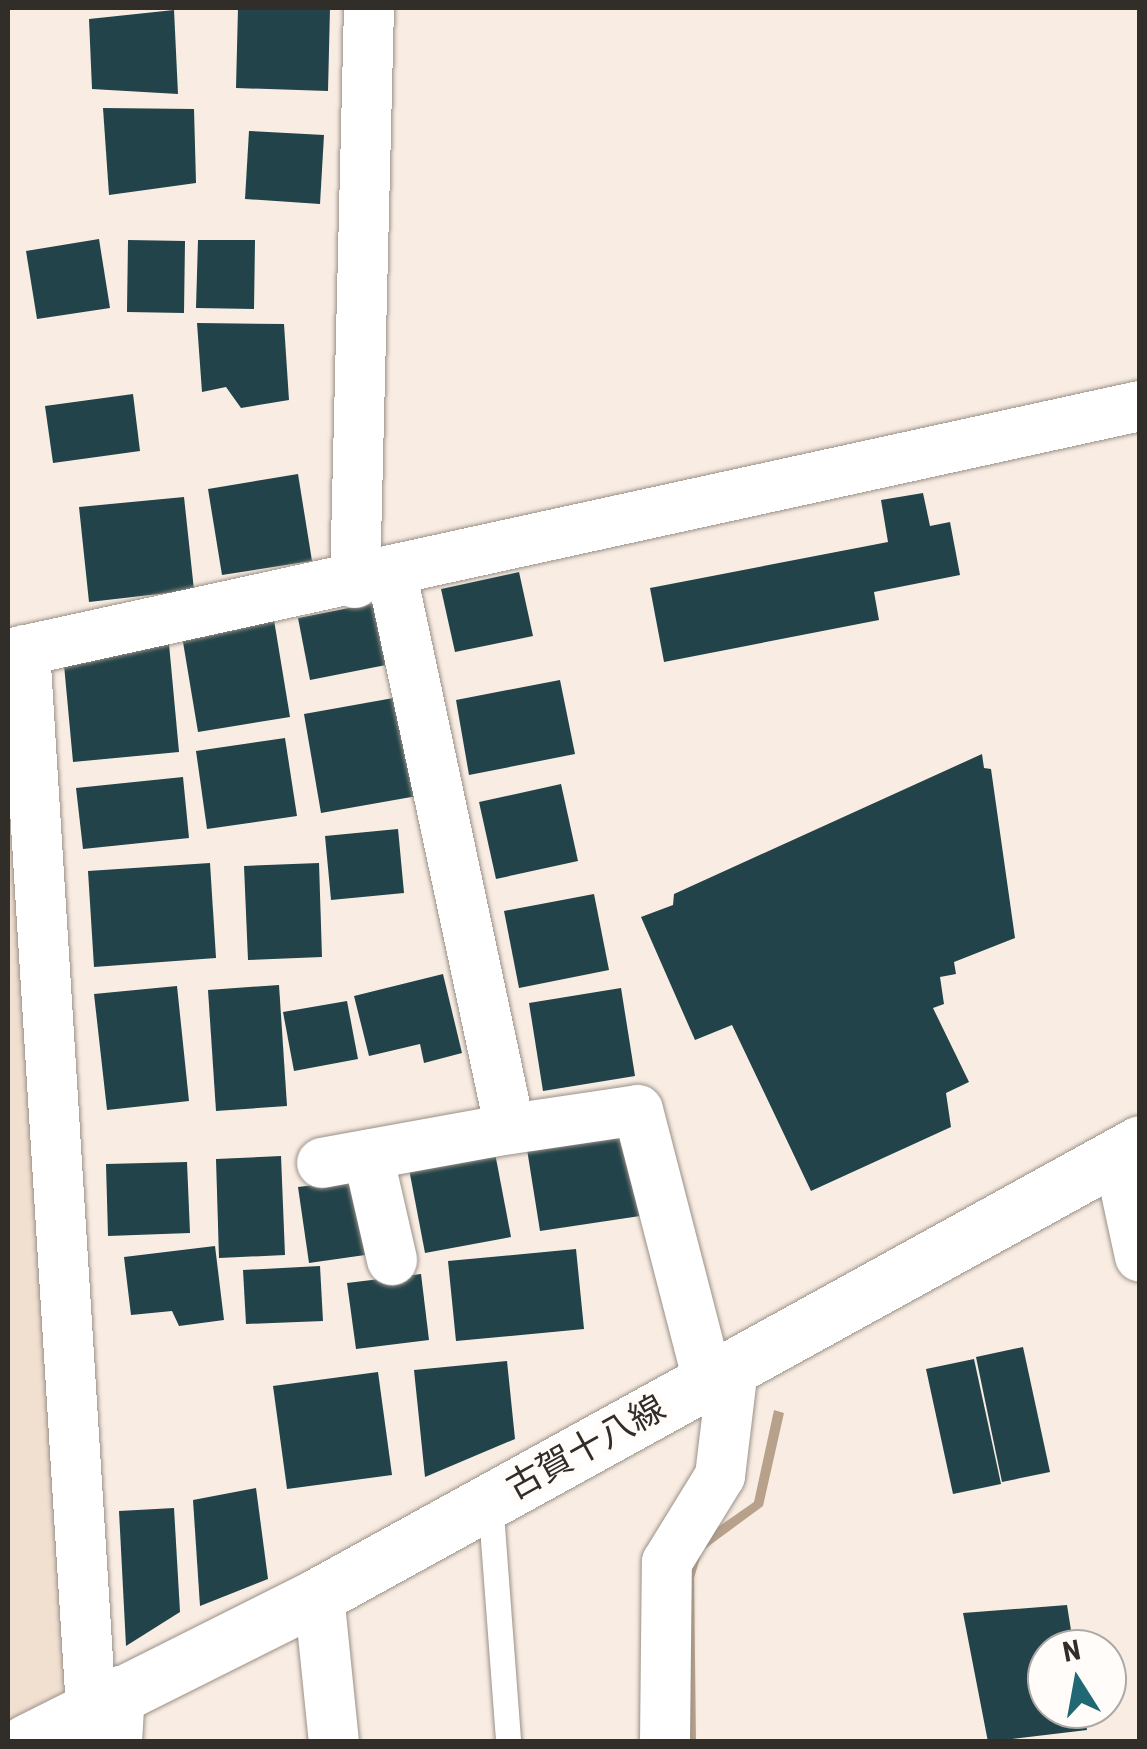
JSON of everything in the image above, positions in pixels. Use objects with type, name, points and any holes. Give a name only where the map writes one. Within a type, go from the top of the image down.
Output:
[{"type":"main road","name":"古賀十八線","points":[[26,1742],[109,1713],[1129,1149]]},
{"type":"street","points":[[369,8],[374,579],[510,1129]]},
{"type":"street","points":[[109,1713],[12,652],[374,579],[1140,406]]},
{"type":"street","points":[[392,1260],[345,1159],[638,1110],[720,1374],[720,1476],[666,1562],[665,1742]]},
{"type":"street","points":[[1129,1149],[1140,1257]]},
{"type":"street","points":[[319,1595],[334,1742]]},
{"type":"lane","points":[[490,1500],[508,1742]]},
{"type":"shaded area","points":[[8,741],[69,1697],[8,1730]]},
{"type":"shaded area","points":[[774,1410],[784,1413],[763,1506],[702,1551],[694,1578],[696,1741],[689,1742],[687,1577],[695,1543],[754,1502]]},
{"type":"building","points":[[238,8],[330,8],[328,91],[236,88]]},
{"type":"building","points":[[174,10],[178,94],[92,89],[89,19]]},
{"type":"building","points":[[103,108],[194,109],[196,183],[109,195]]},
{"type":"building","points":[[249,131],[324,135],[320,204],[245,199]]},
{"type":"building","points":[[99,239],[110,308],[37,319],[26,251]]},
{"type":"building","points":[[128,240],[185,241],[184,313],[127,312]]},
{"type":"building","points":[[198,240],[255,240],[254,309],[196,308]]},
{"type":"building","points":[[197,323],[284,324],[289,400],[241,408],[226,387],[202,392]]},
{"type":"building","points":[[133,394],[140,451],[53,463],[45,406]]},
{"type":"building","points":[[298,474],[312,561],[222,575],[208,489]]},
{"type":"building","points":[[923,493],[930,526],[950,522],[960,575],[874,592],[879,620],[664,662],[650,588],[888,542],[881,500]]},
{"type":"building","points":[[184,497],[194,590],[89,602],[79,507]]},
{"type":"building","points":[[519,572],[533,636],[455,652],[441,589]]},
{"type":"building","points":[[379,602],[391,664],[310,680],[298,618]]},
{"type":"building","points":[[274,620],[290,717],[198,732],[182,636]]},
{"type":"building","points":[[169,644],[179,752],[73,762],[63,654]]},
{"type":"building","points":[[560,680],[575,754],[469,775],[456,700]]},
{"type":"building","points":[[399,697],[417,796],[321,813],[304,714]]},
{"type":"building","points":[[285,738],[297,816],[207,829],[196,751]]},
{"type":"building","points":[[982,754],[984,768],[991,769],[1015,938],[954,962],[956,974],[940,977],[944,1004],[933,1008],[969,1082],[946,1093],[951,1127],[811,1191],[732,1025],[695,1040],[641,917],[673,905],[674,894]]},
{"type":"building","points":[[183,777],[189,838],[83,849],[76,788]]},
{"type":"building","points":[[561,784],[578,861],[496,879],[479,802]]},
{"type":"building","points":[[398,829],[404,893],[331,900],[325,836]]},
{"type":"building","points":[[210,863],[216,958],[94,967],[88,871]]},
{"type":"building","points":[[319,863],[322,957],[248,960],[244,866]]},
{"type":"building","points":[[594,894],[609,970],[519,988],[504,911]]},
{"type":"building","points":[[443,974],[462,1053],[424,1063],[420,1044],[369,1056],[354,996]]},
{"type":"building","points":[[279,985],[287,1106],[216,1111],[208,990]]},
{"type":"building","points":[[177,986],[189,1101],[107,1110],[94,994]]},
{"type":"building","points":[[621,988],[635,1076],[543,1091],[529,1003]]},
{"type":"building","points":[[347,1001],[358,1059],[294,1071],[283,1012]]},
{"type":"building","points":[[627,1127],[640,1216],[540,1231],[526,1143]]},
{"type":"building","points":[[495,1153],[511,1237],[425,1253],[409,1169]]},
{"type":"building","points":[[281,1156],[285,1255],[219,1258],[216,1159]]},
{"type":"building","points":[[187,1162],[190,1233],[108,1236],[106,1164]]},
{"type":"building","points":[[354,1180],[365,1255],[309,1263],[298,1187]]},
{"type":"building","points":[[215,1246],[224,1320],[179,1326],[172,1311],[131,1315],[124,1257]]},
{"type":"building","points":[[576,1249],[584,1329],[456,1341],[448,1261]]},
{"type":"building","points":[[320,1266],[323,1321],[246,1324],[243,1270]]},
{"type":"building","points":[[421,1274],[429,1340],[356,1349],[347,1283]]},
{"type":"building","points":[[1023,1347],[1050,1472],[1002,1482],[976,1357]]},
{"type":"building","points":[[974,1359],[1001,1484],[953,1494],[926,1369]]},
{"type":"building","points":[[507,1361],[515,1439],[425,1477],[414,1370]]},
{"type":"building","points":[[378,1372],[392,1475],[287,1489],[273,1386]]},
{"type":"building","points":[[256,1488],[268,1579],[200,1606],[193,1500]]},
{"type":"building","points":[[174,1508],[180,1612],[126,1646],[119,1511]]},
{"type":"building","points":[[1067,1605],[1071,1629],[1027,1629],[1027,1729],[1087,1730],[988,1742],[963,1613]]}]
